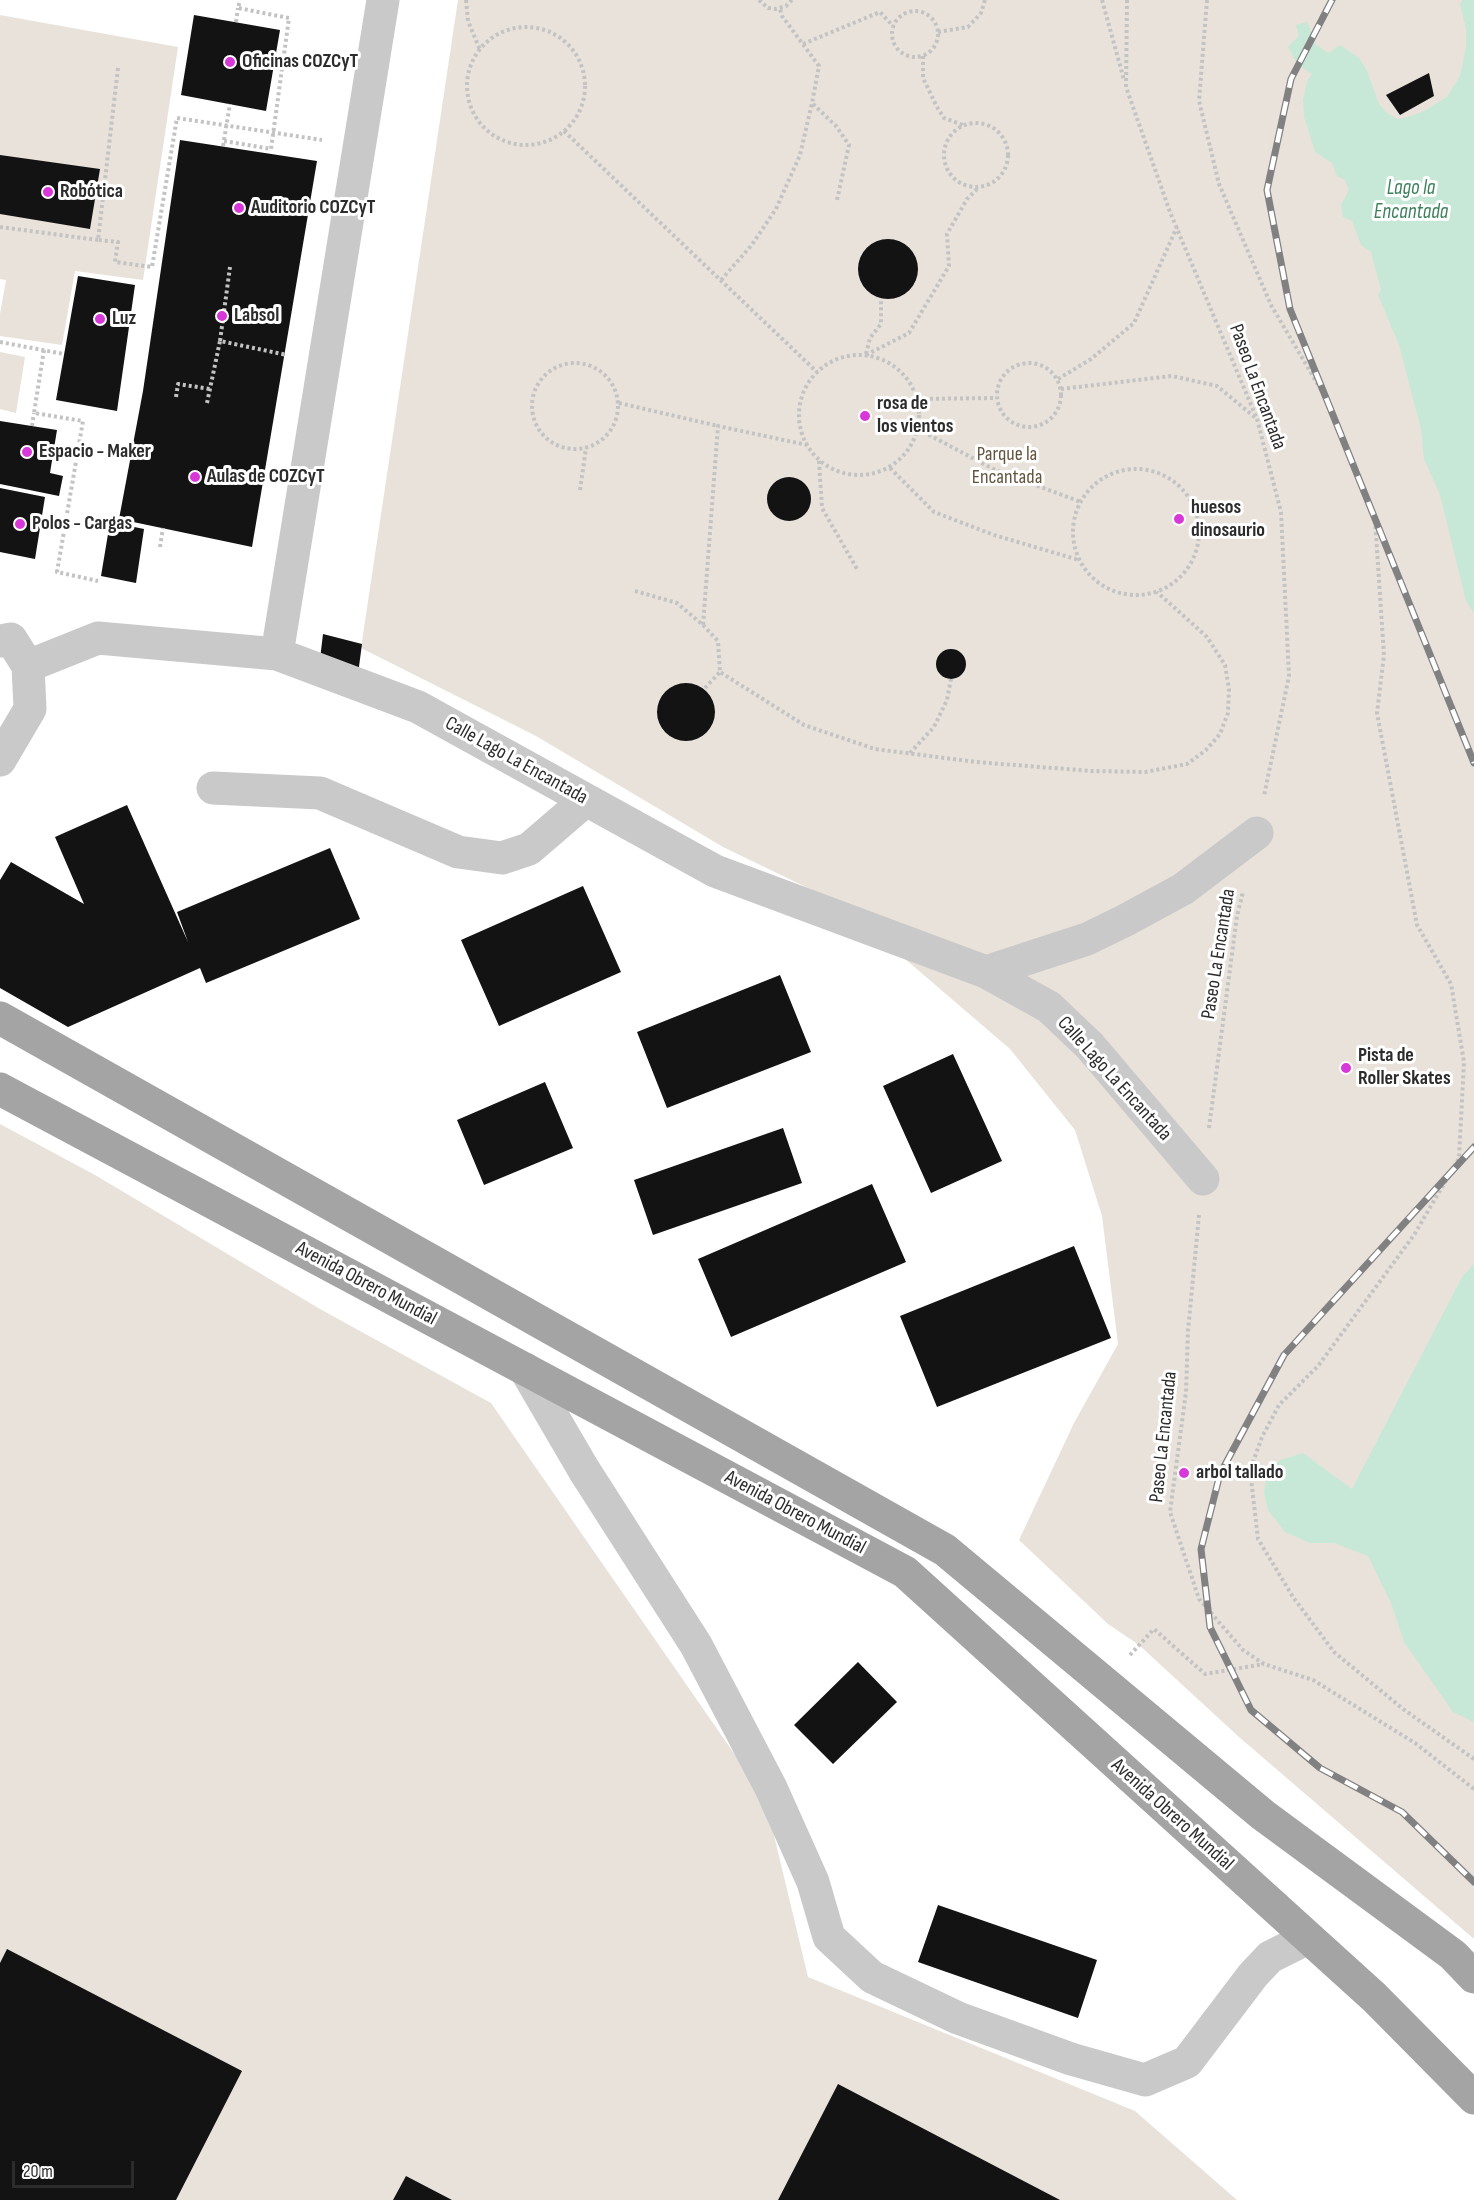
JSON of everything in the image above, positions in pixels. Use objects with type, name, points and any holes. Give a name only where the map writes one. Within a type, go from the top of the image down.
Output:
[{"type":"main road","name":"Avenida Obrero Mundial","points":[[0,1018],[945,1550],[1263,1815],[1453,1955],[1474,1977]]},
{"type":"main road","name":"Avenida Obrero Mundial","points":[[0,1089],[905,1572],[1374,1997],[1474,2098]]},
{"type":"street","points":[[278,649],[383,0]]},
{"type":"street","name":"Calle Lago La Encantada","points":[[28,666],[98,638],[278,649],[418,707],[715,871],[986,972],[1048,1007],[1082,1038],[1203,1179]]},
{"type":"street","points":[[0,642],[11,639],[28,666],[30,709],[0,760]]},
{"type":"street","points":[[213,788],[320,792],[458,852],[502,858],[529,849],[586,800]]},
{"type":"street","points":[[986,972],[1088,939],[1124,921],[1183,889],[1257,833]]},
{"type":"street","points":[[525,1369],[584,1470],[696,1645],[771,1788],[813,1882],[829,1937],[872,1977],[958,2018],[1071,2060],[1145,2080],[1187,2062],[1253,1974],[1270,1957],[1308,1938]]},
{"type":"path","points":[[236,22],[240,0]]},
{"type":"path","points":[[466,0],[468,21],[480,50]]},
{"type":"path","points":[[759,0],[768,8],[780,9],[792,0]]},
{"type":"path","points":[[938,32],[968,27],[981,13],[985,0]]},
{"type":"path","points":[[1102,0],[1126,87]]},
{"type":"path","name":"Paseo La Encantada","points":[[1126,0],[1126,87],[1177,227],[1257,419],[1281,512],[1289,676],[1257,833],[1237,916],[1203,1179],[1188,1331],[1186,1392],[1170,1512],[1199,1599],[1243,1650],[1264,1664],[1312,1680],[1415,1743],[1474,1789]]},
{"type":"path","points":[[1207,0],[1199,101],[1220,184],[1271,305],[1327,400],[1375,520],[1384,655],[1377,713],[1417,925],[1451,984],[1464,1062],[1459,1158],[1414,1235],[1318,1366],[1279,1405],[1262,1437],[1250,1470],[1258,1539],[1293,1597],[1334,1652],[1403,1709],[1474,1760]]},
{"type":"path","points":[[230,104],[224,144],[271,149],[289,18],[238,8]]},
{"type":"path","points":[[721,280],[751,246],[776,209],[800,155],[813,103],[819,66],[782,16],[780,9]]},
{"type":"path","points":[[918,11],[931,18],[938,32],[934,46],[922,56],[915,57],[901,53],[892,40],[893,26],[903,14],[918,11]]},
{"type":"path","points":[[803,44],[880,12],[893,26]]},
{"type":"path","points":[[524,27],[542,29],[559,37],[573,50],[582,68],[585,89],[581,109],[564,131],[554,139],[535,145],[513,144],[495,136],[481,124],[471,108],[466,90],[469,71],[480,50],[489,39],[506,30],[524,27]]},
{"type":"path","points":[[922,56],[923,78],[944,118],[964,125],[985,124],[1002,137],[1007,147],[1005,168],[990,184],[979,187],[960,183],[946,168],[944,148],[948,138],[964,125]]},
{"type":"path","points":[[98,240],[118,68]]},
{"type":"path","points":[[813,103],[836,126],[849,146],[837,200]]},
{"type":"path","points":[[0,227],[118,242],[115,262],[152,267],[177,118],[332,142]]},
{"type":"path","points":[[564,131],[817,372]]},
{"type":"path","points":[[865,355],[883,360],[898,369],[910,383],[918,399],[918,429],[903,458],[890,468],[872,475],[853,476],[835,470],[819,460],[807,445],[801,430],[800,407],[807,384],[817,372],[839,358],[865,355],[909,333],[948,266],[947,234],[967,199],[979,187]]},
{"type":"path","points":[[1058,379],[1091,359],[1134,323],[1177,227]]},
{"type":"path","points":[[207,402],[220,341],[230,267]]},
{"type":"path","points":[[865,355],[870,338],[881,324],[881,298]]},
{"type":"path","points":[[220,341],[284,354]]},
{"type":"path","points":[[0,342],[64,354]]},
{"type":"path","points":[[32,426],[44,350]]},
{"type":"path","points":[[570,363],[584,363],[608,377],[619,403],[617,419],[610,432],[600,442],[586,447],[564,446],[545,436],[533,412],[537,385],[546,374],[570,363]]},
{"type":"path","points":[[1019,363],[1041,364],[1058,379],[1061,389],[1058,410],[1052,418],[1033,427],[1023,427],[1005,417],[996,398],[1001,376],[1019,363]]},
{"type":"path","points":[[1061,389],[1172,376],[1217,386],[1257,419]]},
{"type":"path","points":[[176,397],[178,384],[210,390]]},
{"type":"path","points":[[918,399],[996,398]]},
{"type":"path","points":[[619,403],[807,445]]},
{"type":"path","points":[[34,413],[83,421],[57,572],[98,581]]},
{"type":"path","points":[[703,625],[718,426]]},
{"type":"path","points":[[918,429],[995,470],[1081,502]]},
{"type":"path","points":[[580,490],[586,447]]},
{"type":"path","points":[[819,460],[822,508],[857,569]]},
{"type":"path","points":[[890,468],[934,512],[994,535],[1079,561]]},
{"type":"path","points":[[1129,469],[1150,470],[1168,478],[1184,491],[1194,508],[1199,528],[1197,548],[1189,567],[1175,582],[1157,592],[1143,595],[1113,591],[1099,584],[1079,561],[1073,541],[1074,520],[1081,502],[1093,485],[1110,474],[1129,469]]},
{"type":"path","points":[[160,547],[163,528]]},
{"type":"path","points":[[635,591],[677,603],[718,641],[720,672],[705,688]]},
{"type":"path","points":[[720,672],[804,725],[875,749],[1092,771],[1145,771],[1187,764],[1206,750],[1220,734],[1228,713],[1229,689],[1225,665],[1207,637],[1157,592]]},
{"type":"path","points":[[910,754],[934,727],[947,700],[951,679]]},
{"type":"path","points":[[1154,1629],[1205,1674],[1264,1664]]},
{"type":"green space","name":"Parque la Encantada","points":[[458,0],[1474,0],[1474,1939],[1239,1737],[1139,1645],[1108,1624],[1019,1540],[1074,1423],[1118,1344],[1102,1216],[1075,1130],[1010,1049],[841,904],[723,847],[536,736],[361,648]]},
{"type":"green space","points":[[0,15],[178,47],[143,280],[75,271],[62,345],[0,336],[0,314],[6,280],[0,279]]},
{"type":"green space","points":[[0,352],[25,357],[16,413],[0,409]]},
{"type":"green space","points":[[0,1124],[95,1175],[320,1309],[491,1403],[765,1798],[808,1977],[1135,2111],[1237,2200],[0,2200]]},
{"type":"water","name":"Lago la Encantada","points":[[1462,0],[1474,0],[1474,613],[1466,601],[1440,495],[1424,459],[1421,429],[1399,345],[1378,295],[1381,290],[1371,252],[1361,245],[1352,221],[1343,217],[1341,205],[1349,190],[1345,180],[1337,176],[1332,163],[1315,152],[1304,116],[1303,100],[1307,81],[1312,74],[1297,64],[1288,47],[1299,36],[1296,25],[1307,22],[1316,45],[1329,53],[1340,45],[1359,58],[1367,71],[1379,104],[1387,113],[1397,119],[1408,117],[1422,112],[1447,97],[1460,76],[1466,47],[1466,29],[1460,4]]},
{"type":"water","points":[[1474,1264],[1474,1722],[1453,1712],[1404,1642],[1391,1603],[1368,1556],[1334,1543],[1310,1543],[1285,1532],[1268,1510],[1264,1493],[1267,1473],[1280,1460],[1303,1453],[1352,1489],[1462,1277]]},
{"type":"building","name":"Oficinas COZCyT","points":[[194,15],[280,30],[266,111],[181,95]]},
{"type":"building","points":[[1429,73],[1434,96],[1400,115],[1386,95]]},
{"type":"building","points":[[180,140],[317,161],[252,547],[119,519],[143,391]]},
{"type":"building","name":"Robótica","points":[[0,155],[100,169],[90,229],[0,214]]},
{"type":"building","points":[[888,239],[909,248],[918,269],[909,290],[888,299],[867,290],[858,269],[867,248]]},
{"type":"building","name":"Luz","points":[[78,276],[135,285],[117,411],[56,400]]},
{"type":"building","name":"Espacio - Maker","points":[[0,421],[57,430],[50,473],[63,476],[59,496],[0,484]]},
{"type":"building","points":[[789,477],[804,484],[811,499],[804,514],[789,521],[774,514],[767,499],[774,484]]},
{"type":"building","name":"Polos - Cargas","points":[[0,488],[45,497],[35,559],[0,552]]},
{"type":"building","points":[[110,522],[144,529],[136,583],[101,576]]},
{"type":"building","points":[[323,634],[362,644],[358,674],[320,659]]},
{"type":"building","points":[[951,649],[962,653],[966,664],[962,675],[951,679],[940,675],[936,664],[940,653]]},
{"type":"building","points":[[680,683],[692,683],[707,691],[715,706],[715,718],[707,733],[692,741],[680,741],[665,733],[657,718],[657,706],[665,691]]},
{"type":"building","points":[[127,805],[188,942],[177,912],[330,848],[360,919],[206,983],[200,968],[68,1027],[0,988],[0,880],[11,862],[84,904],[55,837]]},
{"type":"building","points":[[583,886],[621,972],[499,1026],[461,940]]},
{"type":"building","points":[[780,975],[811,1052],[667,1108],[637,1032]]},
{"type":"building","points":[[953,1054],[1002,1161],[931,1193],[883,1086]]},
{"type":"building","points":[[545,1082],[573,1148],[484,1185],[457,1120]]},
{"type":"building","points":[[783,1128],[802,1183],[653,1235],[634,1180]]},
{"type":"building","points":[[872,1184],[906,1262],[731,1337],[698,1259]]},
{"type":"building","points":[[1074,1246],[1111,1338],[937,1407],[900,1316]]},
{"type":"building","points":[[858,1662],[897,1702],[833,1764],[794,1725]]},
{"type":"building","points":[[938,1905],[1097,1960],[1078,2018],[918,1962]]},
{"type":"building","points":[[7,1949],[242,2071],[176,2200],[0,2200],[0,1963]]},
{"type":"building","points":[[838,2084],[1060,2200],[778,2200]]},
{"type":"building","points":[[406,2176],[452,2200],[393,2200]]},
{"type":"railway","points":[[1332,0],[1291,79],[1267,190],[1290,309],[1474,763]]},
{"type":"railway","points":[[1474,1147],[1284,1355],[1220,1474],[1201,1549],[1210,1627],[1251,1710],[1320,1768],[1402,1812],[1474,1882]]},
{"type":"place","name":"Oficinas COZCyT","points":[[230,62]]},
{"type":"place","name":"Robótica","points":[[48,192]]},
{"type":"place","name":"Auditorio COZCyT","points":[[239,208]]},
{"type":"place","name":"Labsol","points":[[222,316]]},
{"type":"place","name":"Luz","points":[[100,319]]},
{"type":"place","name":"rosa de los vientos","points":[[865,416]]},
{"type":"place","name":"Espacio - Maker","points":[[27,452]]},
{"type":"place","name":"Aulas de COZCyT","points":[[195,477]]},
{"type":"place","name":"huesos dinosaurio","points":[[1179,519]]},
{"type":"place","name":"Polos - Cargas","points":[[20,524]]},
{"type":"place","name":"Pista de Roller Skates","points":[[1346,1068]]},
{"type":"place","name":"arbol tallado","points":[[1184,1473]]}]
